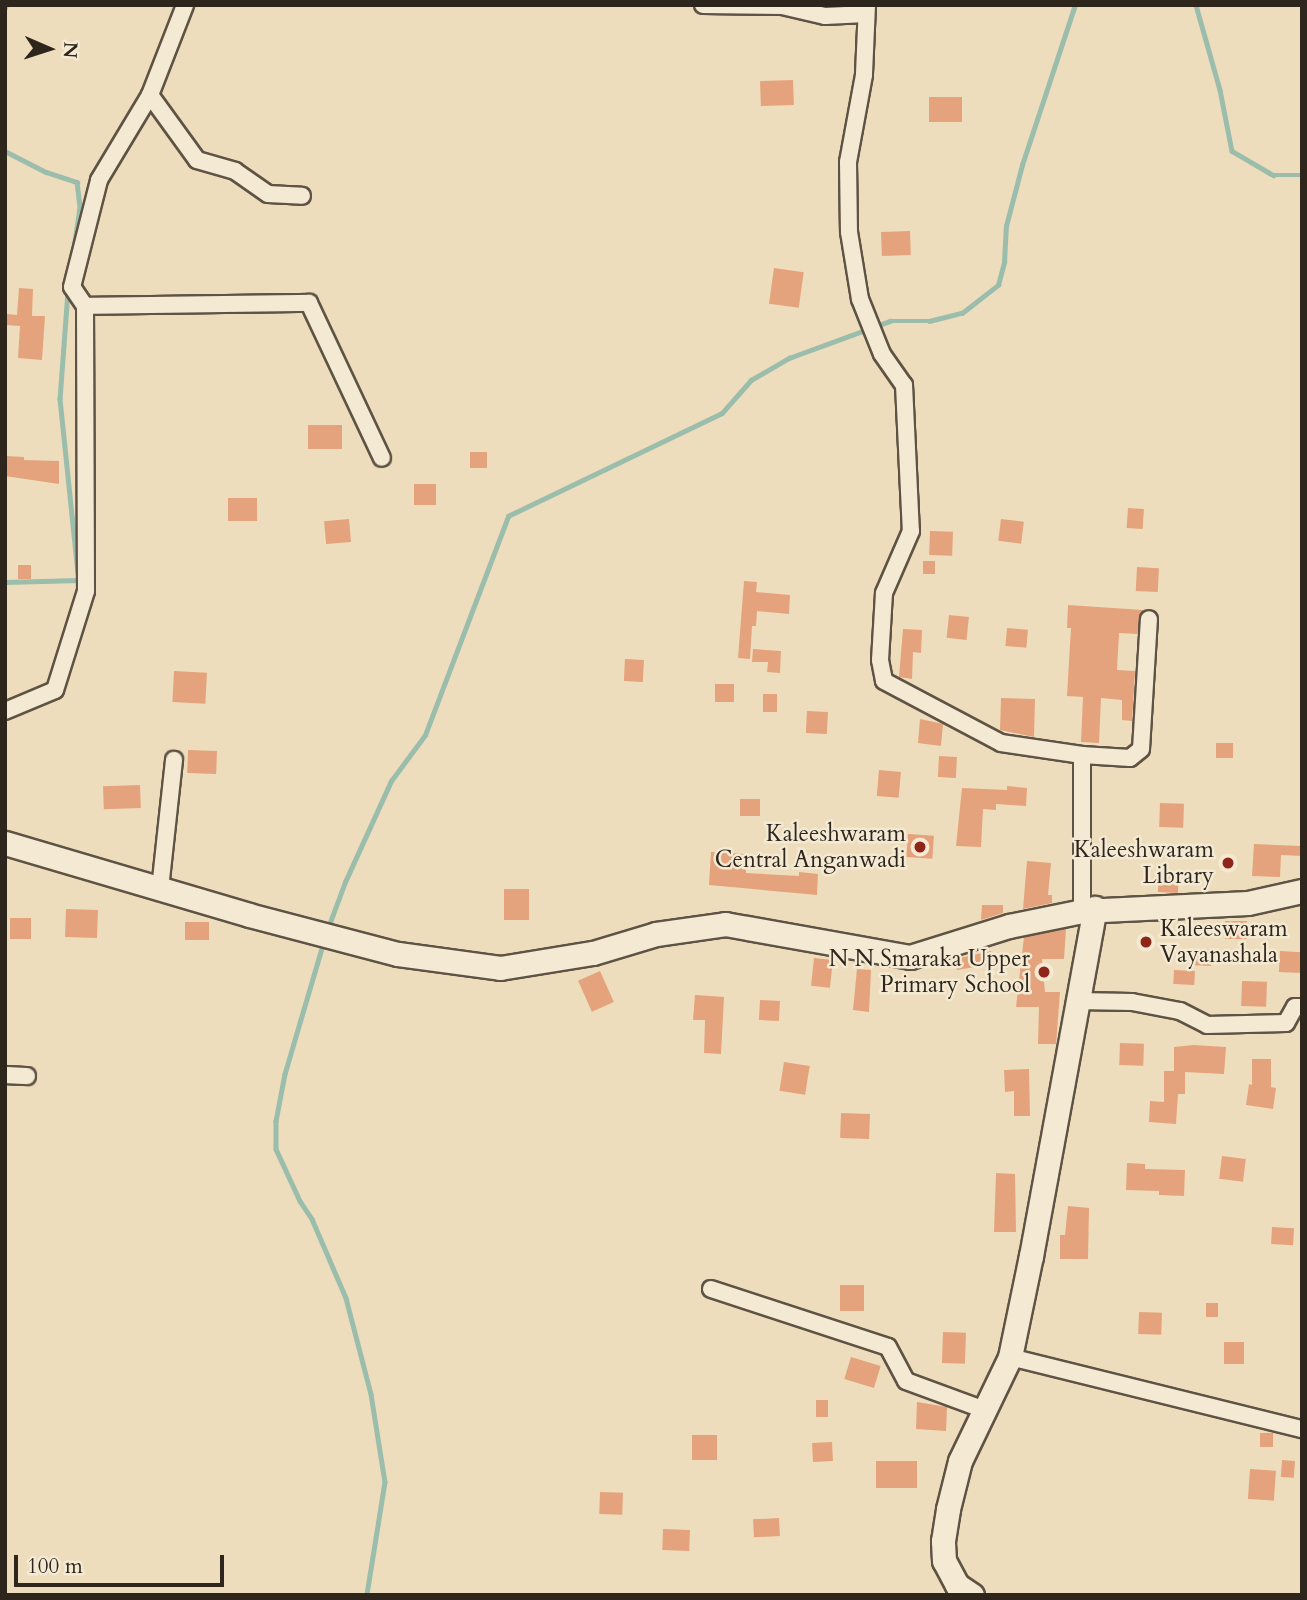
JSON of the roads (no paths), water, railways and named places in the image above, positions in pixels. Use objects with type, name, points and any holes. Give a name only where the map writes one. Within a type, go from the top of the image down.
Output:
[{"type":"street","points":[[5,711],[55,690],[86,591],[85,306],[72,287],[99,180],[150,95],[185,5]]},
{"type":"street","points":[[704,5],[782,6],[825,16],[867,10],[864,75],[848,162],[849,233],[860,299],[881,354],[904,385],[912,531],[884,593],[880,660],[884,681],[1002,743],[1082,755],[1130,758],[1141,749],[1149,619]]},
{"type":"street","points":[[150,95],[197,160],[235,171],[268,194],[302,196]]},
{"type":"street","points":[[85,306],[309,303],[382,457]]},
{"type":"street","points":[[972,1595],[957,1585],[949,1585],[943,1541],[960,1461],[1010,1357],[1077,1001],[1088,909],[1082,755]]},
{"type":"street","points":[[160,889],[174,760]]},
{"type":"street","points":[[5,843],[160,889],[398,954],[500,968],[593,953],[656,934],[725,925],[910,957],[1009,926],[1088,909],[1248,903],[1302,891]]},
{"type":"street","points":[[1077,1001],[1132,1002],[1180,1011],[1207,1025],[1286,1023],[1295,1007],[1302,1007]]},
{"type":"street","points":[[5,1075],[27,1076]]},
{"type":"street","points":[[711,1289],[888,1347],[906,1381],[985,1410]]},
{"type":"street","points":[[1010,1357],[1302,1429]]},
{"type":"waterway","points":[[329,925],[345,882],[391,781],[425,735],[508,516],[722,413],[751,380],[789,358],[890,321],[929,321],[962,313],[998,285],[1004,262],[1006,226],[1022,165],[1075,5]]},
{"type":"waterway","points":[[1196,5],[1220,90],[1232,151],[1273,175],[1302,175]]},
{"type":"waterway","points":[[5,151],[46,172],[77,182],[80,208],[74,248]]},
{"type":"waterway","points":[[68,291],[60,399],[78,572]]},
{"type":"waterway","points":[[5,582],[79,580]]},
{"type":"waterway","points":[[323,945],[285,1074],[276,1121],[276,1149],[300,1201],[312,1219],[346,1298],[371,1394],[385,1482],[367,1595]]},
{"type":"place","name":"Kaleeshwaram Central Anganwadi","points":[[920,847]]},
{"type":"place","name":"Kaleeshwaram Library","points":[[1228,863]]},
{"type":"place","name":"Kaleeswaram Vayanashala","points":[[1146,942]]},
{"type":"place","name":"N N Smaraka Upper Primary School","points":[[1044,972]]}]
